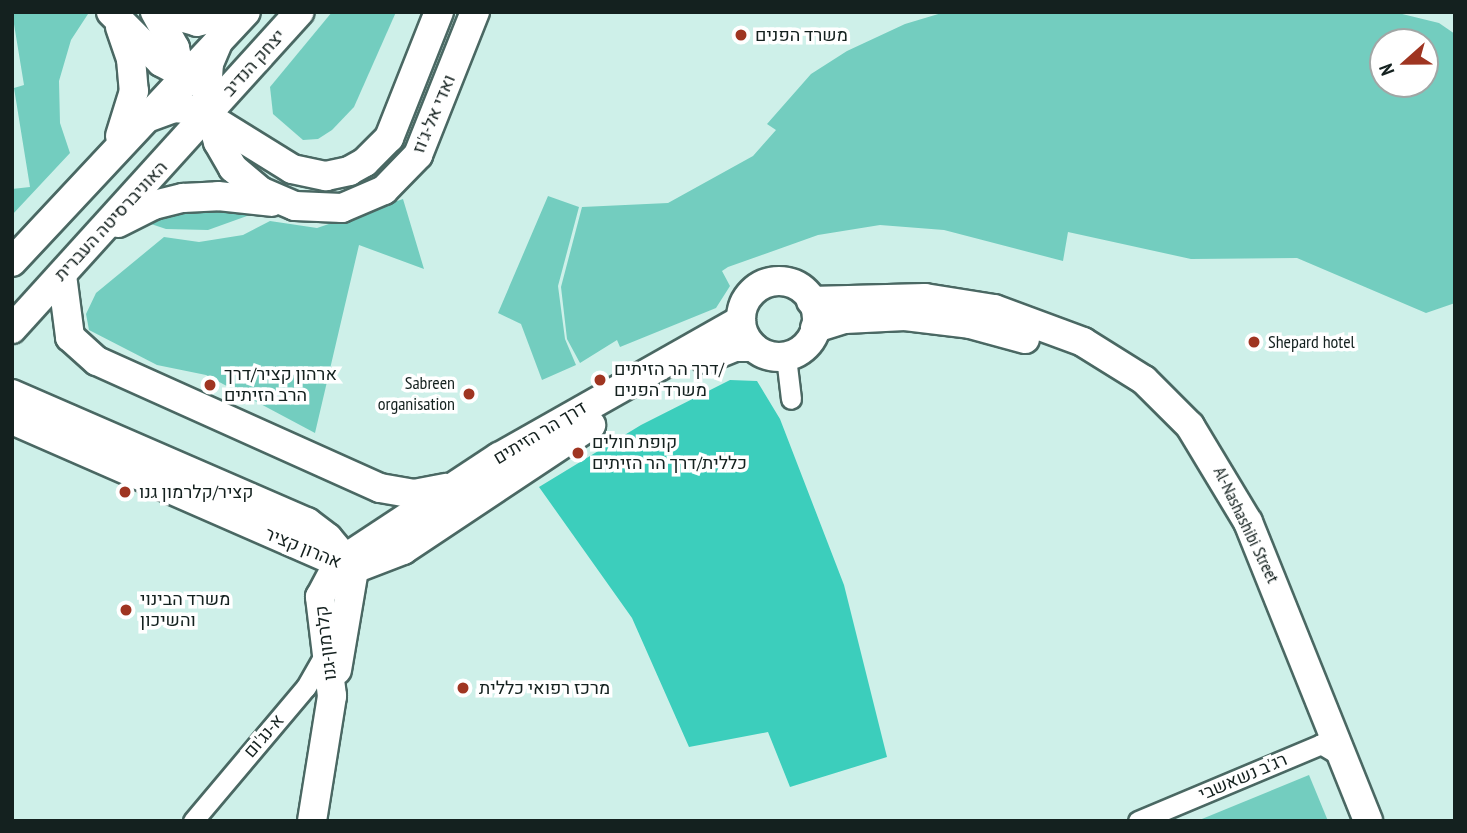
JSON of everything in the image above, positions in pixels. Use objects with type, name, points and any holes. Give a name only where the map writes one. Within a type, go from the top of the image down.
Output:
[{"type":"street","points":[[155,12],[194,80]]},
{"type":"street","points":[[163,12],[197,22],[234,12]]},
{"type":"street","name":"ואדי אל-ג'וז","points":[[246,12],[219,40],[194,80],[218,142],[233,168],[262,192],[295,206],[317,209],[352,205],[384,190],[405,172],[428,133],[475,12]]},
{"type":"street","name":"יצחק הנדיב","points":[[209,114],[299,12]]},
{"type":"street","name":"ואדי אל-ג'וז","points":[[182,107],[209,114],[259,152],[292,169],[315,175],[349,171],[365,162],[389,138],[439,12]]},
{"type":"street","points":[[114,17],[194,80]]},
{"type":"street","points":[[111,153],[126,125],[134,90],[131,59],[114,17]]},
{"type":"street","points":[[12,262],[141,120],[194,80],[248,71]]},
{"type":"street","points":[[171,156],[182,107],[194,80]]},
{"type":"street","points":[[141,120],[182,107]]},
{"type":"street","name":"האוניברסיטה העברית","points":[[12,329],[209,114]]},
{"type":"street","points":[[93,240],[133,214],[183,198],[218,196],[295,206]]},
{"type":"street","points":[[62,275],[70,337],[97,361],[380,488],[424,494],[472,474]]},
{"type":"street","points":[[770,283],[790,283],[813,315],[805,347],[786,357],[774,357],[753,347],[741,320],[752,292],[770,283]]},
{"type":"street","name":"Al-Nashashibi Street","points":[[813,315],[925,298],[993,309],[1083,342],[1144,380],[1190,426],[1236,500],[1287,611],[1368,821]]},
{"type":"street","name":"Al-Nashashibi Street","points":[[813,315],[845,319],[905,316],[996,330],[1046,346],[1095,370],[1145,406],[1184,447],[1217,500],[1321,744],[1357,821]]},
{"type":"street","name":"דרך הר הזיתים","points":[[346,563],[472,474],[741,320]]},
{"type":"street","name":"דרך הר הזיתים","points":[[346,563],[403,550],[564,442],[672,377],[729,349],[753,347]]},
{"type":"street","points":[[786,357],[791,399]]},
{"type":"street","name":"אהרון קציר","points":[[12,394],[296,516],[328,538],[346,563]]},
{"type":"street","name":"אהרון קציר","points":[[12,420],[256,529],[346,563]]},
{"type":"street","points":[[256,529],[297,562],[320,604]]},
{"type":"street","name":"קלרמון-גנו","points":[[332,696],[320,604],[324,584],[346,563]]},
{"type":"street","name":"קלרמון-גנו","points":[[312,821],[332,696],[346,563]]},
{"type":"street","name":"א-נג'ום","points":[[195,817],[306,688],[327,647]]},
{"type":"street","points":[[1321,744],[1345,759]]},
{"type":"street","name":"רג'ב נשאשבי","points":[[1138,821],[1321,744]]},
{"type":"green space","points":[[12,12],[88,14],[71,40],[59,81],[60,123],[70,153],[12,215],[12,189],[30,187],[14,88],[24,85]]},
{"type":"green space","points":[[332,12],[396,12],[354,107],[332,130],[318,139],[303,140],[273,114],[270,87]]},
{"type":"green space","points":[[945,12],[1394,12],[1439,23],[1455,34],[1455,303],[1426,313],[1297,258],[1191,259],[1068,232],[1063,261],[944,230],[880,225],[818,235],[728,267],[722,271],[730,286],[716,308],[620,347],[617,340],[580,363],[567,339],[561,287],[582,207],[668,203],[753,156],[776,130],[767,124],[811,74],[847,51],[905,24]]},
{"type":"green space","points":[[548,196],[579,207],[558,286],[565,339],[576,365],[542,380],[521,324],[498,313]]},
{"type":"green space","points":[[403,199],[424,269],[359,245],[315,433],[206,375],[157,365],[89,330],[86,314],[96,293],[164,237],[199,242],[243,235],[270,221],[317,228]]},
{"type":"green space","points":[[162,209],[261,211],[208,230],[166,229],[136,219]]},
{"type":"green space","points":[[730,380],[757,381],[780,419],[844,585],[887,757],[790,787],[768,732],[689,747],[632,618],[539,487],[641,425]]},
{"type":"green space","points":[[1309,775],[1328,821],[1197,821]]},
{"type":"place","name":"משרד הפנים","points":[[741,35]]},
{"type":"place","name":"Shepard hotel","points":[[1254,342]]},
{"type":"place","name":"דרך הר הזיתים/ משרד הפנים","points":[[600,380]]},
{"type":"place","name":"ארהון קציר/דרך הרב הזיתים","points":[[210,385]]},
{"type":"place","name":"Sabreen organisation","points":[[469,394]]},
{"type":"place","name":"קופת חולים כללית/דרך הר הזיתים","points":[[578,453]]},
{"type":"place","name":"קציר/קלרמון גנו","points":[[125,492]]},
{"type":"place","name":"משרד הבינוי והשיכון","points":[[126,610]]},
{"type":"place","name":"מרכז רפואי כללית","points":[[463,688]]}]
